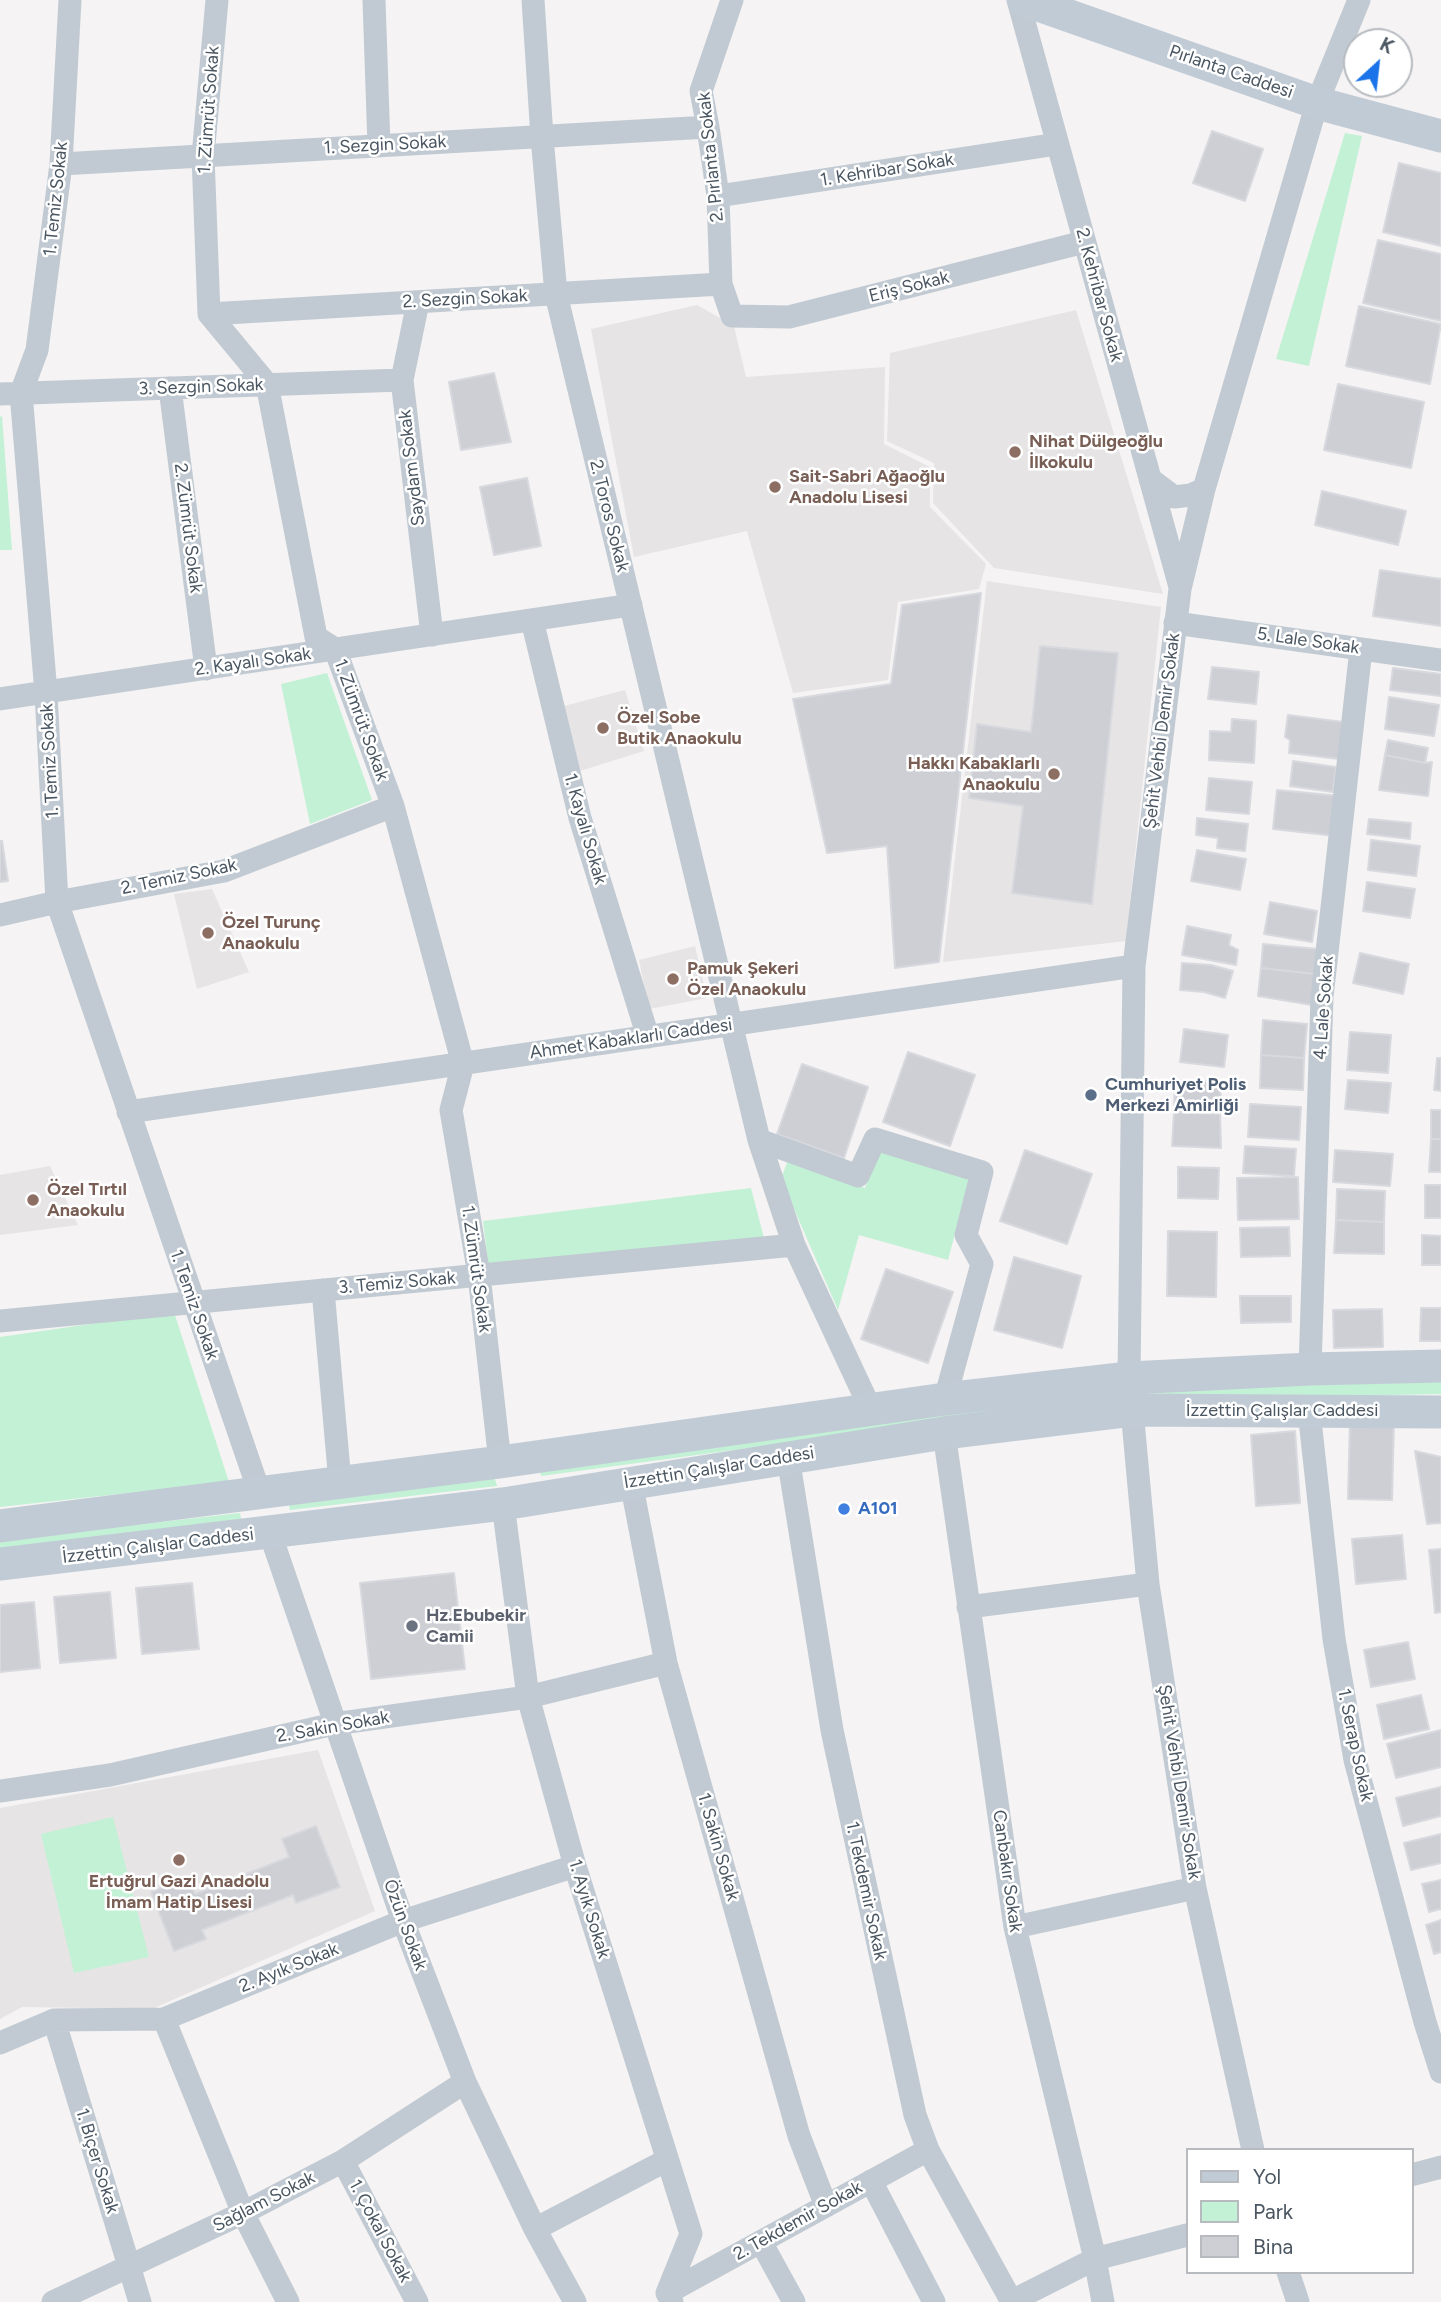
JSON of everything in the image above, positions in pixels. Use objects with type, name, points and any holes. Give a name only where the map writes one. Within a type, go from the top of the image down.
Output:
[{"type":"street","name":"1. Temiz Sokak","points":[[70,0],[61,164],[37,349],[10,394],[46,693],[57,902],[260,1494]]},
{"type":"street","name":"1. Zümrüt Sokak","points":[[217,0],[203,156],[209,314],[267,384],[316,637],[335,649],[393,806],[463,1064],[452,1110],[479,1275],[500,1462]]},
{"type":"street","points":[[374,0],[379,146]]},
{"type":"street","name":"2. Toros Sokak","points":[[533,0],[556,293],[759,1140],[794,1245],[871,1410]]},
{"type":"street","name":"2. Pırlanta Sokak","points":[[732,0],[701,91],[718,196],[721,284],[732,316]]},
{"type":"street","name":"2. Kehribar Sokak","points":[[1017,0],[1180,589]]},
{"type":"street","name":"Pırlanta Caddesi","points":[[1024,0],[1317,103],[1441,136]]},
{"type":"street","name":"Şehit Vehbi Demir Sokak","points":[[1253,2148],[1195,1888],[1148,1584],[1131,1394],[1134,966],[1180,589],[1204,489],[1317,103],[1359,0]]},
{"type":"street","name":"1. Sezgin Sokak","points":[[61,164],[708,127]]},
{"type":"street","name":"1. Kehribar Sokak","points":[[718,196],[1057,144]]},
{"type":"street","name":"Eriş Sokak","points":[[732,316],[789,317],[1084,242]]},
{"type":"street","name":"2. Sezgin Sokak","points":[[209,314],[721,284]]},
{"type":"street","name":"Saydam Sokak","points":[[418,302],[402,380],[432,635]]},
{"type":"street","name":"3. Sezgin Sokak","points":[[10,394],[402,380]]},
{"type":"street","name":"2. Zümrüt Sokak","points":[[170,388],[206,668]]},
{"type":"street","points":[[1150,479],[1174,497],[1191,495],[1204,489]]},
{"type":"street","name":"2. Kayalı Sokak","points":[[0,699],[631,605]]},
{"type":"street","name":"1. Kayalı Sokak","points":[[532,620],[580,818],[648,1037]]},
{"type":"street","name":"5. Lale Sokak","points":[[1175,623],[1441,660]]},
{"type":"street","name":"4. Lale Sokak","points":[[1310,1368],[1322,997],[1361,649]]},
{"type":"street","name":"2. Temiz Sokak","points":[[0,915],[223,871],[393,806]]},
{"type":"street","name":"Ahmet Kabaklarlı Caddesi","points":[[128,1112],[1134,966]]},
{"type":"street","points":[[759,1140],[858,1176],[875,1139],[982,1172],[966,1236],[982,1264],[945,1399]]},
{"type":"street","name":"3. Temiz Sokak","points":[[0,1321],[794,1245]]},
{"type":"street","points":[[323,1290],[340,1482]]},
{"type":"street","name":"İzzettin Çalışlar Caddesi","points":[[0,1564],[503,1504],[944,1433],[1131,1394],[1310,1368],[1441,1366]]},
{"type":"street","name":"İzzettin Çalışlar Caddesi","points":[[0,1525],[260,1494],[945,1399],[1131,1394],[1309,1411],[1441,1412]]},
{"type":"street","name":"1. Serap Sokak","points":[[1309,1411],[1334,1639],[1355,1760],[1425,2022],[1441,2071]]},
{"type":"street","name":"Canbakır Sokak","points":[[944,1433],[1014,1927],[1095,2259],[1103,2302]]},
{"type":"street","name":"1. Tekdemir Sokak","points":[[788,1457],[832,1730],[915,2115],[928,2150],[1012,2301]]},
{"type":"street","points":[[500,1462],[503,1504]]},
{"type":"street","name":"1. Sakin Sokak","points":[[631,1482],[666,1663],[799,2137],[826,2206]]},
{"type":"street","points":[[260,1494],[270,1533]]},
{"type":"street","name":"1. Ayık Sokak","points":[[503,1504],[528,1697],[575,1866],[691,2234],[670,2297]]},
{"type":"street","name":"Özün Sokak","points":[[270,1533],[402,1921],[465,2082],[535,2229],[575,2302]]},
{"type":"street","points":[[968,1607],[1148,1584]]},
{"type":"street","name":"2. Sakin Sokak","points":[[0,1791],[110,1775],[334,1724],[528,1697],[666,1663]]},
{"type":"street","name":"2. Ayık Sokak","points":[[0,2043],[54,2020],[164,2019],[402,1921],[575,1866]]},
{"type":"street","points":[[1014,1927],[1195,1888]]},
{"type":"street","points":[[164,2019],[243,2213],[288,2302]]},
{"type":"street","name":"1. Biçer Sokak","points":[[54,2020],[140,2302]]},
{"type":"street","name":"Sağlam Sokak","points":[[53,2302],[243,2213],[343,2161],[465,2082]]},
{"type":"street","name":"2. Tekdemir Sokak","points":[[670,2297],[761,2242],[928,2150]]},
{"type":"street","points":[[535,2229],[667,2160]]},
{"type":"street","name":"1. Çokal Sokak","points":[[343,2161],[417,2302]]},
{"type":"street","points":[[1413,2174],[1441,2166]]},
{"type":"street","points":[[871,2181],[934,2302]]},
{"type":"street","points":[[1012,2301],[1095,2259],[1186,2235]]},
{"type":"street","points":[[761,2242],[794,2302]]},
{"type":"street","points":[[1289,2274],[1298,2302]]},
{"type":"shaded area","name":"Sait-Sabri Ağaoğlu Anadolu Lisesi","points":[[697,305],[734,326],[746,377],[885,367],[884,444],[930,467],[930,507],[986,564],[979,589],[898,602],[888,680],[793,693],[747,531],[634,557],[591,329]]},
{"type":"shaded area","name":"Nihat Dülgeoğlu İlkokulu","points":[[1076,310],[1163,594],[994,568],[933,503],[934,463],[887,441],[890,353]]},
{"type":"shaded area","name":"Hakkı Kabaklarlı Anaokulu","points":[[987,581],[1161,607],[1126,941],[943,962]]},
{"type":"shaded area","name":"Özel Sobe Butik Anaokulu","points":[[625,690],[644,751],[580,771],[564,706]]},
{"type":"shaded area","name":"Özel Turunç Anaokulu","points":[[212,889],[249,972],[197,989],[174,894]]},
{"type":"shaded area","name":"Pamuk Şekeri Özel Anaokulu","points":[[695,946],[707,998],[649,1009],[639,960]]},
{"type":"shaded area","name":"Özel Tırtıl Anaokulu","points":[[50,1166],[78,1225],[0,1235],[0,1175]]},
{"type":"shaded area","name":"Ertuğrul Gazi Anadolu İmam Hatip Lisesi","points":[[318,1750],[375,1911],[152,2009],[22,2007],[0,2019],[0,1808]]},
{"type":"green space","points":[[1345,133],[1362,136],[1309,366],[1276,359]]},
{"type":"green space","points":[[2,416],[12,550],[0,550]]},
{"type":"green space","points":[[327,673],[372,800],[310,824],[281,684]]},
{"type":"green space","points":[[884,1150],[961,1174],[969,1181],[948,1260],[859,1235],[838,1310],[781,1179],[788,1160],[865,1188],[878,1153]]},
{"type":"green space","points":[[751,1188],[764,1238],[489,1271],[483,1221]]},
{"type":"green space","points":[[174,1312],[229,1482],[0,1507],[0,1337]]},
{"type":"green space","points":[[1441,1377],[1441,1394],[1144,1400],[1143,1387]]},
{"type":"green space","points":[[1101,1388],[1105,1400],[541,1476],[539,1466]]},
{"type":"green space","points":[[494,1476],[497,1486],[290,1510],[288,1500]]},
{"type":"green space","points":[[240,1513],[242,1523],[0,1551],[0,1540]]},
{"type":"green space","points":[[113,1817],[149,1957],[74,1973],[41,1834]]},
{"type":"building","points":[[1212,131],[1263,149],[1245,201],[1193,183]]},
{"type":"building","points":[[1399,163],[1441,173],[1441,246],[1383,232]]},
{"type":"building","points":[[1378,240],[1441,254],[1441,321],[1363,303]]},
{"type":"building","points":[[1359,306],[1441,324],[1430,384],[1346,366]]},
{"type":"building","points":[[494,373],[511,442],[461,450],[449,382]]},
{"type":"building","points":[[1338,384],[1424,402],[1411,468],[1324,450]]},
{"type":"building","points":[[527,478],[541,546],[494,555],[480,487]]},
{"type":"building","points":[[1322,491],[1406,511],[1398,545],[1315,525]]},
{"type":"building","points":[[1380,570],[1441,579],[1441,626],[1373,616]]},
{"type":"building","points":[[981,593],[939,962],[895,968],[887,846],[827,853],[793,699],[891,684],[902,605]]},
{"type":"building","points":[[1040,646],[1118,653],[1092,904],[1012,893],[1023,806],[969,798],[977,724],[1031,732]]},
{"type":"building","points":[[1212,667],[1259,672],[1256,704],[1208,699]]},
{"type":"building","points":[[1393,668],[1441,674],[1441,696],[1390,690]]},
{"type":"building","points":[[1389,697],[1439,705],[1434,736],[1385,729]]},
{"type":"building","points":[[1288,715],[1343,722],[1339,759],[1289,753],[1290,740],[1285,737]]},
{"type":"building","points":[[1232,719],[1256,721],[1254,763],[1209,760],[1210,731],[1231,732]]},
{"type":"building","points":[[1388,740],[1428,748],[1425,763],[1385,755]]},
{"type":"building","points":[[1385,755],[1432,762],[1428,796],[1379,790]]},
{"type":"building","points":[[1293,761],[1336,767],[1333,792],[1290,786]]},
{"type":"building","points":[[1209,778],[1252,782],[1249,814],[1206,810]]},
{"type":"building","points":[[1277,790],[1341,796],[1336,836],[1273,829]]},
{"type":"building","points":[[1197,818],[1248,824],[1245,851],[1217,848],[1218,838],[1196,835]]},
{"type":"building","points":[[1369,819],[1411,823],[1410,839],[1367,834]]},
{"type":"building","points":[[1371,840],[1420,846],[1416,876],[1368,870]]},
{"type":"building","points":[[0,841],[8,881],[0,882]]},
{"type":"building","points":[[1197,850],[1246,859],[1240,890],[1191,881]]},
{"type":"building","points":[[1367,882],[1415,889],[1410,918],[1363,911]]},
{"type":"building","points":[[1270,902],[1317,911],[1312,942],[1264,934]]},
{"type":"building","points":[[1187,926],[1231,935],[1229,945],[1238,950],[1236,965],[1182,955]]},
{"type":"building","points":[[1263,944],[1318,949],[1315,974],[1261,968]]},
{"type":"building","points":[[1360,953],[1409,964],[1403,994],[1353,983]]},
{"type":"building","points":[[1182,963],[1211,965],[1233,971],[1225,998],[1204,992],[1180,990]]},
{"type":"building","points":[[1261,968],[1315,974],[1312,1005],[1258,996]]},
{"type":"building","points":[[1263,1020],[1307,1024],[1304,1058],[1261,1055]]},
{"type":"building","points":[[1184,1029],[1228,1035],[1224,1067],[1180,1062]]},
{"type":"building","points":[[1350,1032],[1391,1035],[1388,1073],[1347,1070]]},
{"type":"building","points":[[908,1052],[975,1075],[950,1146],[883,1122]]},
{"type":"building","points":[[1261,1055],[1304,1058],[1303,1090],[1260,1088]]},
{"type":"building","points":[[1437,1058],[1441,1058],[1441,1091],[1434,1090]]},
{"type":"building","points":[[802,1064],[868,1087],[844,1158],[777,1134]]},
{"type":"building","points":[[1175,1080],[1221,1082],[1220,1114],[1174,1112]]},
{"type":"building","points":[[1348,1080],[1391,1083],[1388,1113],[1345,1109]]},
{"type":"building","points":[[1250,1104],[1301,1107],[1299,1140],[1248,1137]]},
{"type":"building","points":[[1431,1110],[1441,1110],[1441,1139],[1431,1139]]},
{"type":"building","points":[[1174,1112],[1220,1114],[1221,1148],[1172,1146]]},
{"type":"building","points":[[1431,1139],[1441,1139],[1441,1172],[1429,1172]]},
{"type":"building","points":[[1245,1146],[1296,1149],[1294,1176],[1243,1173]]},
{"type":"building","points":[[1025,1150],[1092,1174],[1067,1244],[1000,1221]]},
{"type":"building","points":[[1335,1150],[1393,1154],[1390,1186],[1333,1182]]},
{"type":"building","points":[[1178,1167],[1219,1168],[1218,1199],[1178,1198]]},
{"type":"building","points":[[1298,1177],[1299,1219],[1238,1220],[1237,1178]]},
{"type":"building","points":[[1425,1185],[1441,1185],[1441,1218],[1425,1218]]},
{"type":"building","points":[[1337,1189],[1385,1191],[1384,1222],[1336,1220]]},
{"type":"building","points":[[1336,1220],[1384,1222],[1384,1254],[1334,1253]]},
{"type":"building","points":[[1289,1227],[1290,1256],[1241,1257],[1240,1228]]},
{"type":"building","points":[[1168,1231],[1217,1232],[1216,1297],[1167,1296]]},
{"type":"building","points":[[1422,1235],[1441,1236],[1441,1265],[1422,1265]]},
{"type":"building","points":[[1014,1257],[1081,1276],[1062,1348],[994,1330]]},
{"type":"building","points":[[886,1269],[953,1292],[928,1363],[861,1339]]},
{"type":"building","points":[[1240,1296],[1291,1296],[1291,1322],[1241,1323]]},
{"type":"building","points":[[1421,1308],[1441,1308],[1441,1341],[1420,1341]]},
{"type":"building","points":[[1382,1309],[1383,1347],[1334,1348],[1333,1310]]},
{"type":"building","points":[[1350,1418],[1394,1419],[1392,1500],[1348,1499]]},
{"type":"building","points":[[1295,1431],[1300,1503],[1256,1506],[1251,1435]]},
{"type":"building","points":[[1415,1451],[1441,1457],[1441,1523],[1427,1524]]},
{"type":"building","points":[[1402,1535],[1406,1579],[1356,1584],[1352,1539]]},
{"type":"building","points":[[1441,1549],[1441,1612],[1435,1613],[1429,1550]]},
{"type":"building","name":"Hz.Ebubekir Camii","points":[[454,1573],[465,1669],[371,1679],[360,1583]]},
{"type":"building","points":[[192,1583],[199,1649],[142,1654],[136,1588]]},
{"type":"building","points":[[110,1592],[116,1658],[60,1663],[54,1597]]},
{"type":"building","points":[[34,1602],[40,1668],[0,1672],[0,1605]]},
{"type":"building","points":[[1408,1642],[1415,1679],[1371,1687],[1364,1650]]},
{"type":"building","points":[[1421,1695],[1429,1729],[1384,1739],[1377,1705]]},
{"type":"building","points":[[1441,1730],[1441,1767],[1396,1778],[1387,1744]]},
{"type":"building","points":[[1441,1787],[1441,1816],[1403,1826],[1396,1798]]},
{"type":"building","points":[[316,1826],[340,1887],[296,1903],[293,1895],[202,1930],[206,1939],[174,1951],[151,1892],[189,1877],[195,1894],[289,1857],[282,1839]]},
{"type":"building","points":[[1441,1834],[1441,1863],[1411,1870],[1404,1843]]},
{"type":"building","points":[[1441,1880],[1441,1909],[1429,1912],[1422,1884]]},
{"type":"building","points":[[1441,1920],[1441,1952],[1434,1954],[1426,1925]]},
{"type":"place","name":"Nihat Dülgeoğlu İlkokulu","points":[[1015,452]]},
{"type":"place","name":"Sait-Sabri Ağaoğlu Anadolu Lisesi","points":[[775,487]]},
{"type":"place","name":"Özel Sobe Butik Anaokulu","points":[[603,728]]},
{"type":"place","name":"Hakkı Kabaklarlı Anaokulu","points":[[1054,774]]},
{"type":"place","name":"Özel Turunç Anaokulu","points":[[208,933]]},
{"type":"place","name":"Pamuk Şekeri Özel Anaokulu","points":[[673,979]]},
{"type":"place","name":"Cumhuriyet Polis Merkezi Amirliği","points":[[1091,1095]]},
{"type":"place","name":"Özel Tırtıl Anaokulu","points":[[33,1200]]},
{"type":"place","name":"A101","points":[[844,1509]]},
{"type":"place","name":"Hz.Ebubekir Camii","points":[[412,1626]]},
{"type":"place","name":"Ertuğrul Gazi Anadolu İmam Hatip Lisesi","points":[[179,1860]]}]
